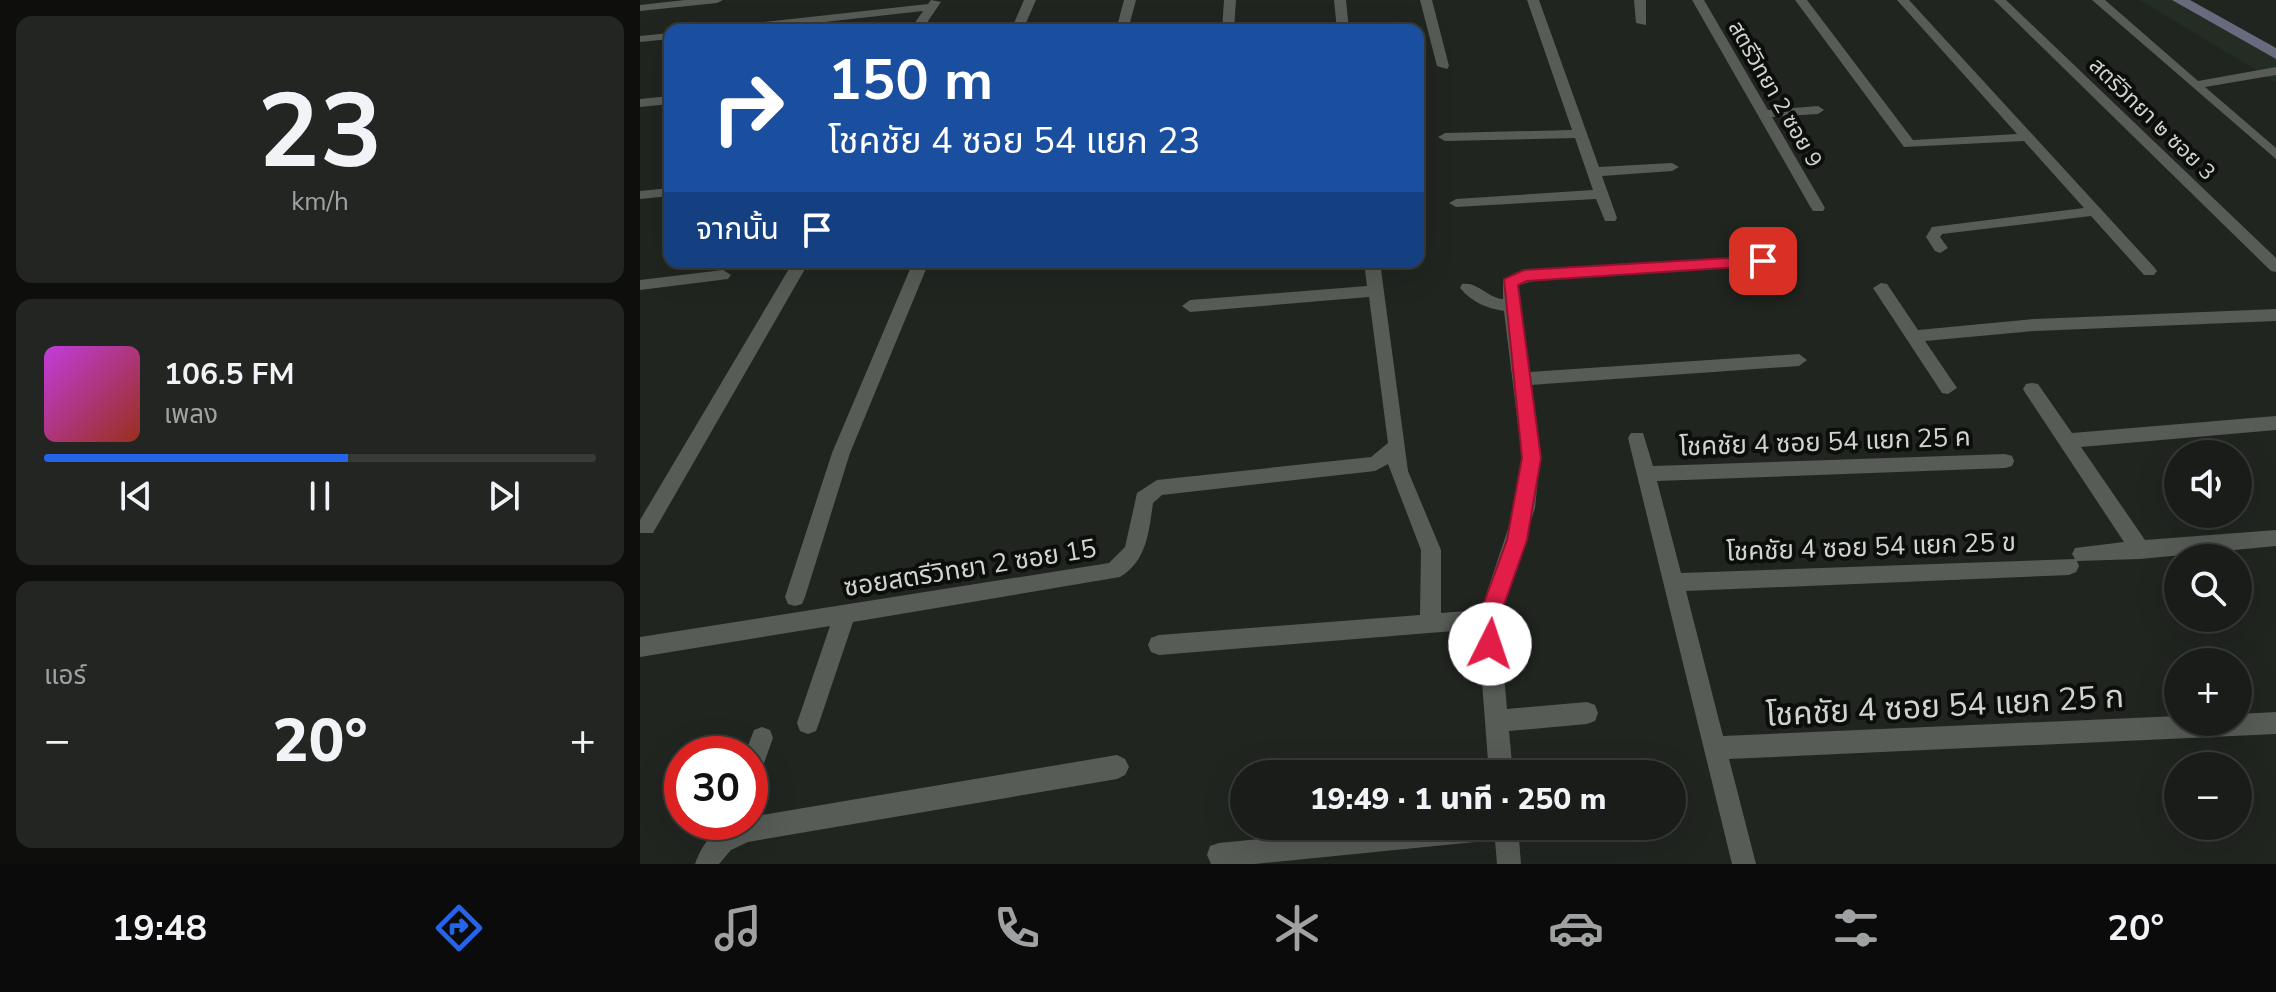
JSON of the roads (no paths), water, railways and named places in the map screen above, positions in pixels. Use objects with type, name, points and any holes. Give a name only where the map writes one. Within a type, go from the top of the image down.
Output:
[{"type":"main road","points":[[2179,0],[2276,54]]},
{"type":"street","points":[[640,8],[717,0]]},
{"type":"street","points":[[1020,24],[1030,0]]},
{"type":"street","points":[[1124,24],[1130,0]]},
{"type":"street","points":[[1228,24],[1230,0]]},
{"type":"street","points":[[1340,0],[1342,24]]},
{"type":"street","points":[[1426,0],[1443,66]]},
{"type":"street","points":[[1533,0],[1610,218]]},
{"type":"street","points":[[1640,0],[1642,23]]},
{"type":"street","name":"สตรีวิทยา 2 ซอย 9","points":[[1698,0],[1818,208]]},
{"type":"street","points":[[1801,0],[1909,144],[2026,137]]},
{"type":"street","points":[[1903,0],[2149,271]]},
{"type":"street","name":"สตรีวิทยา ๒ ซอย 3","points":[[2000,0],[2276,267]]},
{"type":"street","points":[[2098,0],[2276,155]]},
{"type":"street","points":[[794,24],[934,3]]},
{"type":"street","points":[[920,24],[934,3]]},
{"type":"street","points":[[856,24],[860,15]]},
{"type":"street","points":[[640,39],[664,37]]},
{"type":"street","points":[[2196,85],[2276,71]]},
{"type":"street","points":[[640,103],[664,101]]},
{"type":"street","points":[[1762,114],[1818,110]]},
{"type":"street","points":[[1445,137],[1580,134]]},
{"type":"street","points":[[1593,172],[1672,167]]},
{"type":"street","points":[[640,195],[664,193]]},
{"type":"street","points":[[1456,203],[1601,194]]},
{"type":"street","points":[[1940,248],[1933,232],[1945,228],[2094,211]]},
{"type":"street","points":[[1500,760],[1488,619],[1525,508],[1531,458],[1509,283],[1524,276],[1763,261]]},
{"type":"street","points":[[646,527],[797,268]]},
{"type":"street","points":[[795,597],[841,453],[918,268]]},
{"type":"street","points":[[1373,268],[1397,446],[1395,464],[1399,480],[1413,500],[1431,545],[1430,624]]},
{"type":"street","points":[[640,285],[723,275]]},
{"type":"street","points":[[1468,288],[1488,303],[1511,306]]},
{"type":"street","points":[[1881,288],[1948,388]]},
{"type":"street","points":[[1190,306],[1376,291]]},
{"type":"street","points":[[1915,336],[2035,325],[2276,315]]},
{"type":"street","points":[[1522,379],[1799,360]]},
{"type":"street","points":[[2032,389],[2140,550]]},
{"type":"street","points":[[2067,441],[2273,427]]},
{"type":"street","points":[[1637,438],[1744,864]]},
{"type":"street","name":"ซอยสตรีวิทยา 2 ซอย 15","points":[[640,647],[1113,571],[1130,561],[1144,499],[1157,488],[1367,467],[1390,455],[1397,446]]},
{"type":"street","name":"โชคชัย 4 ซอย 54 แยก 25 ค","points":[[1646,474],[2005,461]]},
{"type":"street","name":"โชคชัย 4 ซอย 54 แยก 25 ข","points":[[1675,582],[2076,560],[2140,550],[2276,538]]},
{"type":"street","points":[[808,723],[845,614]]},
{"type":"street","points":[[1159,645],[1488,619]]},
{"type":"street","points":[[1497,721],[1587,713]]},
{"type":"street","name":"โชคชัย 4 ซอย 54 แยก 25 ก","points":[[1714,748],[2276,723]]},
{"type":"street","points":[[768,822],[1117,767]]},
{"type":"street","points":[[707,864],[720,840]]},
{"type":"street","points":[[1219,855],[1373,840]]},
{"type":"street","points":[[1507,840],[1509,864]]}]
